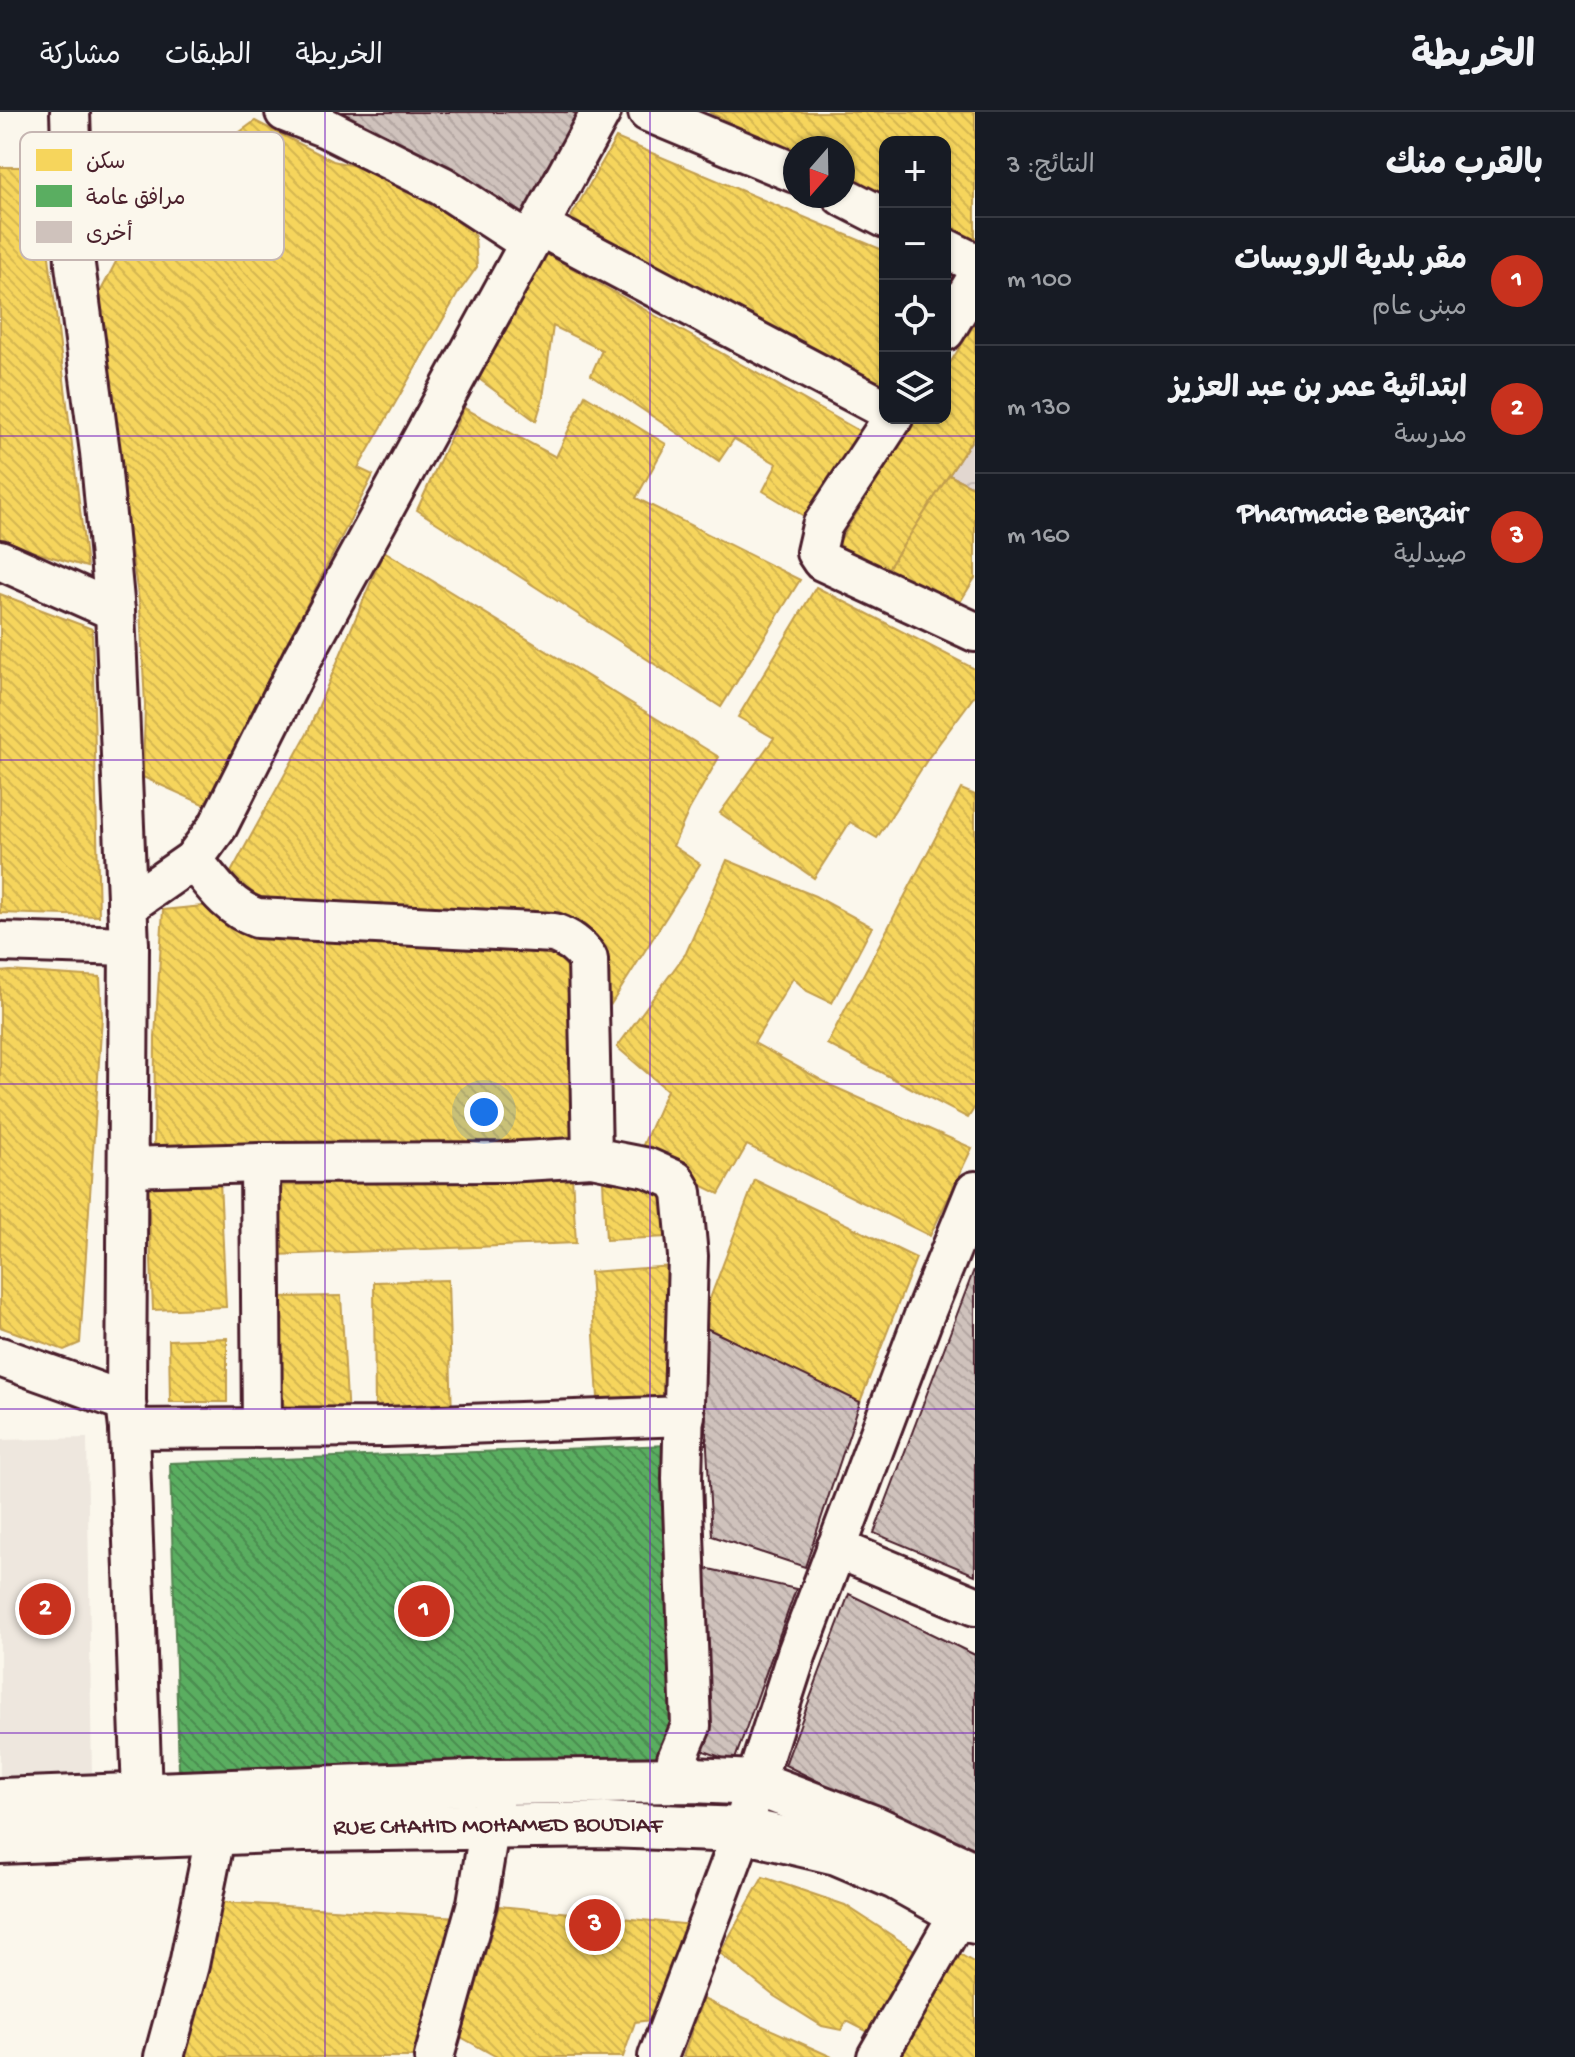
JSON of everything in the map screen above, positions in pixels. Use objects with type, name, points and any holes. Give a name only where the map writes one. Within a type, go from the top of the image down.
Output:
[{"type":"main road","name":"RUE CHAHID MOHAMED BOUDIAF","points":[[0,1841],[143,1815],[497,1782],[693,1780],[755,1783],[873,1828],[970,1903]]},
{"type":"main road","name":"RUE CHAHID MOHAMED BOUDIAF","points":[[0,1801],[143,1815],[216,1832],[607,1825],[743,1830],[837,1852],[970,1903]]},
{"type":"street","points":[[70,112],[71,132]]},
{"type":"street","points":[[285,112],[326,128],[879,406]]},
{"type":"street","points":[[127,906],[193,860],[218,826],[303,657],[601,112]]},
{"type":"street","points":[[648,112],[783,168]]},
{"type":"street","points":[[855,203],[879,215]]},
{"type":"street","points":[[951,251],[975,263]]},
{"type":"street","points":[[75,260],[100,452],[115,611],[129,946],[128,1416],[143,1815]]},
{"type":"street","points":[[951,321],[975,281]]},
{"type":"street","points":[[889,424],[822,526],[816,552],[822,561],[975,632]]},
{"type":"street","points":[[0,560],[115,611]]},
{"type":"street","points":[[193,860],[226,900],[241,913],[257,918],[554,933],[582,949],[588,959],[592,1157]]},
{"type":"street","points":[[0,942],[129,946]]},
{"type":"street","points":[[128,1167],[505,1162],[592,1157],[665,1174],[675,1180],[682,1192],[688,1256],[682,1479],[691,1726],[677,1759],[693,1780]]},
{"type":"street","points":[[260,1163],[262,1428]]},
{"type":"street","points":[[658,2057],[743,1830],[797,1653],[975,1191]]},
{"type":"street","points":[[0,1357],[128,1416],[262,1428],[385,1427],[685,1416]]},
{"type":"street","points":[[836,1548],[975,1606]]},
{"type":"street","points":[[434,2057],[477,1903],[497,1782]]},
{"type":"street","points":[[164,2057],[189,1965],[216,1832]]},
{"type":"street","points":[[877,2057],[970,1903]]},
{"type":"shaded area","points":[[87,1438],[92,1778],[0,1781],[0,1440]]},
{"type":"green space","points":[[975,435],[975,488],[949,475]]},
{"type":"building: سكن","points":[[709,112],[975,112],[975,247],[951,235],[951,136],[879,136],[879,199],[855,186],[855,136],[783,136],[783,150]]},
{"type":"building: سكن","points":[[255,121],[276,132],[240,132]]},
{"type":"building: سكن","points":[[284,136],[333,161],[377,171],[463,216],[475,237],[477,267],[457,295],[358,468],[373,475],[205,805],[143,777],[145,705],[140,608],[94,304],[117,260],[284,260]]},
{"type":"building: سكن","points":[[616,138],[879,248],[879,388],[581,245],[570,219]]},
{"type":"building: سكن","points":[[0,167],[20,167],[20,260],[49,260],[87,567],[0,542]]},
{"type":"building: سكن","points":[[543,252],[859,431],[809,519],[763,491],[777,464],[734,439],[719,461],[591,375],[602,350],[553,326],[543,398],[536,421],[475,376]]},
{"type":"building: سكن","points":[[975,323],[975,435],[877,586],[832,553],[912,424],[951,424],[951,361]]},
{"type":"building: سكن","points":[[585,395],[666,444],[636,498],[800,580],[721,707],[417,510],[464,408],[556,457]]},
{"type":"building: سكن","points":[[949,475],[975,488],[975,578],[952,615],[882,578]]},
{"type":"building: سكن","points":[[384,551],[719,757],[673,846],[700,864],[599,1023],[577,1152],[154,1163],[155,1037],[163,910],[213,905],[307,734]]},
{"type":"building: سكن","points":[[816,587],[975,669],[975,695],[929,757],[877,838],[850,822],[814,878],[720,813],[774,738],[738,717]]},
{"type":"building: سكن","points":[[0,594],[92,629],[99,916],[0,913]]},
{"type":"building: سكن","points":[[961,789],[975,795],[975,1107],[968,1118],[827,1044]]},
{"type":"building: سكن","points":[[727,860],[815,896],[872,927],[832,1003],[807,991],[793,978],[754,1043],[830,1085],[972,1148],[930,1236],[747,1145],[719,1194],[639,1154],[667,1090],[617,1047],[686,953]]},
{"type":"building: سكن","points":[[0,972],[100,977],[102,1017],[80,1343],[64,1350],[0,1327]]},
{"type":"building: سكن","points":[[572,1176],[576,1243],[276,1255],[269,1186]]},
{"type":"building: سكن","points":[[645,1180],[664,1197],[668,1237],[606,1240],[603,1181]]},
{"type":"building: سكن","points":[[755,1180],[916,1258],[860,1402],[700,1325]]},
{"type":"building: سكن","points":[[220,1181],[226,1307],[153,1310],[148,1185]]},
{"type":"building: سكن","points":[[672,1266],[675,1409],[599,1414],[590,1272]]},
{"type":"building: سكن","points":[[448,1280],[452,1417],[375,1421],[374,1282]]},
{"type":"building: سكن","points":[[341,1296],[348,1418],[280,1423],[275,1297]]},
{"type":"building: سكن","points":[[227,1338],[227,1402],[170,1402],[169,1340]]},
{"type":"building: سكن","points":[[763,1877],[845,1905],[922,1955],[876,2036],[847,2021],[841,2030],[822,2026],[774,1996],[720,1953]]},
{"type":"building: سكن","points":[[220,1902],[458,1917],[419,2039],[426,2043],[420,2057],[180,2057]]},
{"type":"building: سكن","points":[[499,1906],[694,1925],[679,1969],[651,2020],[635,2022],[623,2057],[497,2057],[461,2037]]},
{"type":"building: سكن","points":[[958,1953],[975,1963],[975,2057],[899,2057]]},
{"type":"building: سكن","points":[[703,1999],[832,2057],[683,2057]]},
{"type":"building: مرافق عامة","points":[[669,1445],[677,1759],[179,1771],[170,1463]]},
{"type":"building: أخرى","points":[[310,112],[572,112],[583,117],[526,222]]},
{"type":"building: أخرى","points":[[975,1267],[975,1575],[874,1533]]},
{"type":"building: أخرى","points":[[700,1325],[860,1402],[805,1567],[712,1536]]},
{"type":"building: أخرى","points":[[692,1565],[796,1589],[734,1762],[696,1748]]},
{"type":"building: أخرى","points":[[849,1594],[975,1655],[975,1859],[785,1765]]},
{"type":"place","name":"ابتدائية عمر بن عبد العزيز","points":[[45,1609]]},
{"type":"place","name":"مقر بلدية الرويسات","points":[[424,1611]]},
{"type":"place","name":"Pharmacie Benzair","points":[[595,1925]]}]
